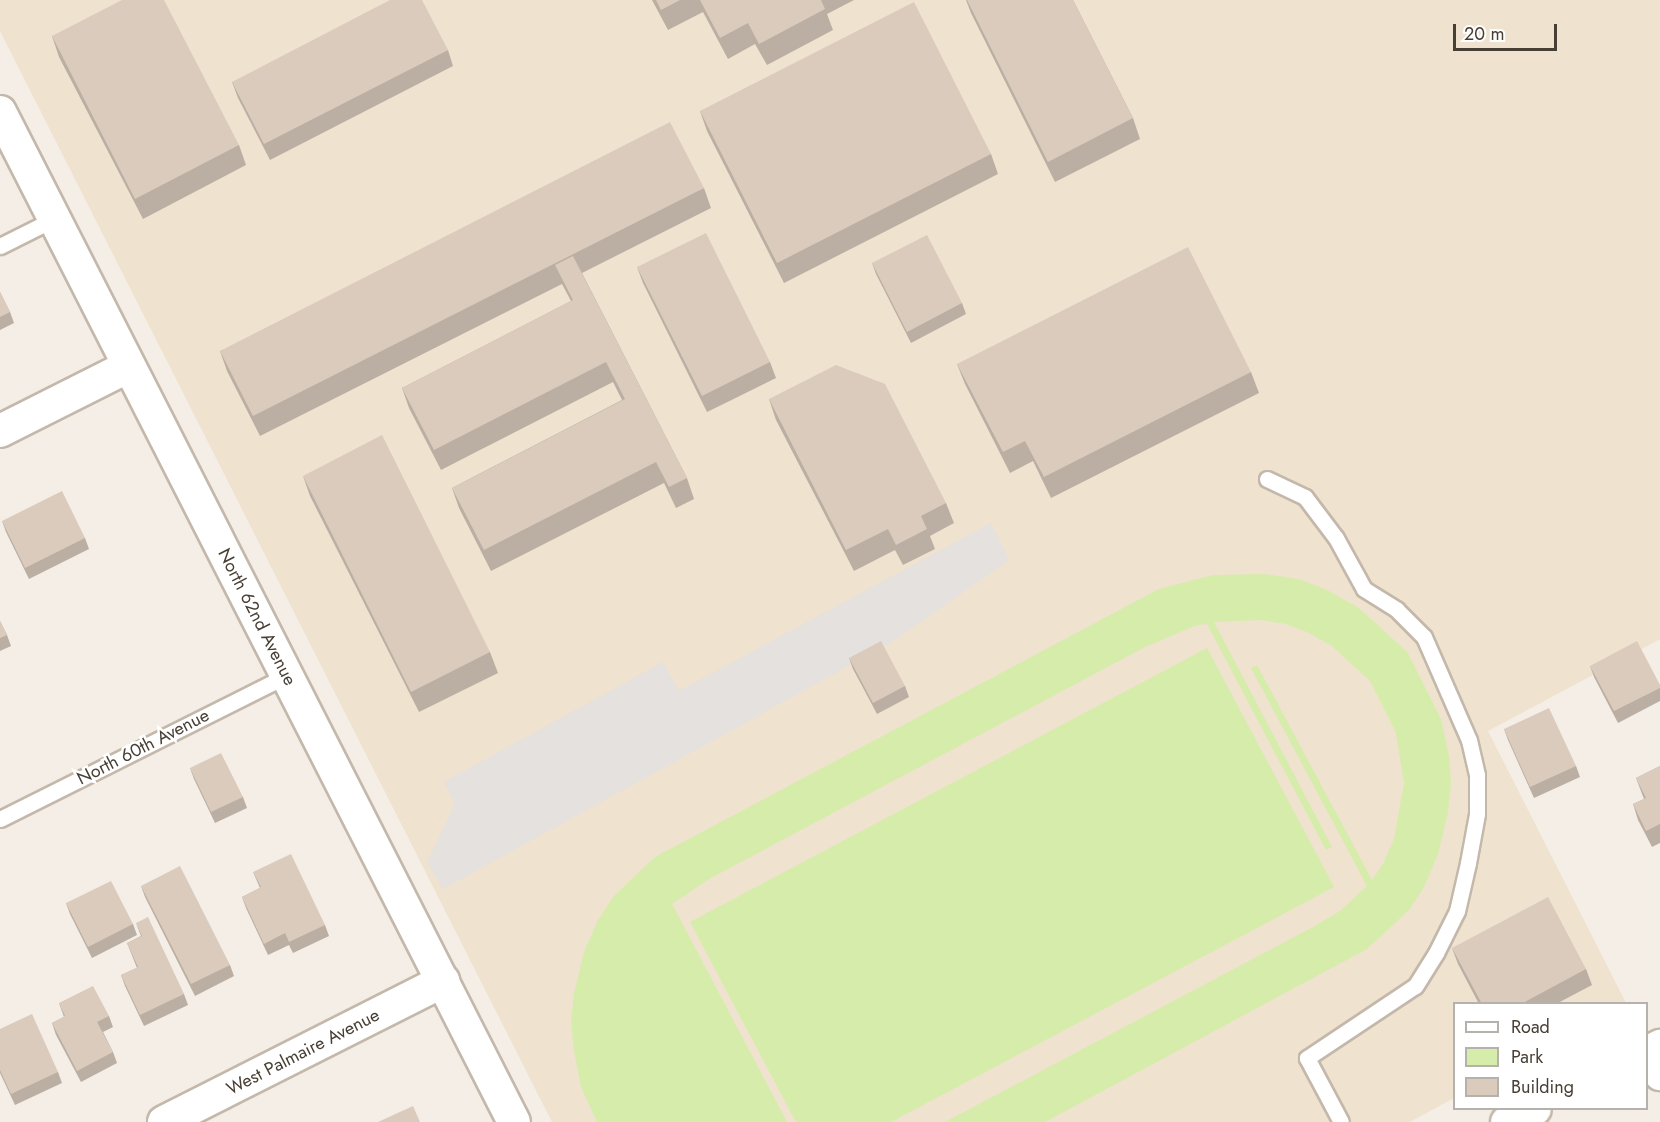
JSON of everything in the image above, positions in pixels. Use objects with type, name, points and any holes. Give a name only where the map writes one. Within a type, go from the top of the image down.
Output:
[{"type":"street","name":"North 62nd Avenue","points":[[0,112],[514,1122]]},
{"type":"street","points":[[0,431],[129,366]]},
{"type":"street","name":"West Palmaire Avenue","points":[[164,1122],[442,981]]},
{"type":"street","points":[[1507,1122],[1530,1110]]},
{"type":"lane","points":[[0,246],[54,219]]},
{"type":"lane","points":[[1267,479],[1305,497],[1336,538],[1364,589],[1397,610],[1424,637],[1469,740],[1477,775],[1477,814],[1457,911],[1436,953],[1415,986],[1307,1058],[1341,1122]]},
{"type":"lane","name":"North 60th Avenue","points":[[0,819],[287,675]]},
{"type":"shaded area","points":[[0,0],[1660,0],[1660,639],[1488,731],[1625,1002],[1453,1002],[1453,1099],[1410,1122],[552,1122],[0,31]]},
{"type":"shaded area","points":[[991,523],[1009,560],[892,642],[443,889],[427,862],[455,804],[444,782],[663,662],[679,691]]},
{"type":"green space","points":[[1265,574],[1299,579],[1327,590],[1359,608],[1408,653],[1441,719],[1449,756],[1451,783],[1448,812],[1438,854],[1424,887],[1409,910],[1367,949],[1045,1122],[945,1122],[1313,927],[1340,911],[1367,886],[1251,668],[1257,665],[1372,880],[1383,864],[1394,839],[1404,783],[1396,733],[1370,681],[1332,646],[1307,632],[1286,624],[1261,620],[1214,622],[1332,847],[1326,850],[1207,624],[1197,625],[1145,647],[709,879],[672,904],[787,1122],[597,1122],[581,1087],[574,1051],[571,1023],[574,994],[584,952],[598,920],[614,896],[655,857],[1159,589],[1213,575]]},
{"type":"green space","points":[[1207,648],[1334,887],[891,1122],[796,1122],[690,922]]},
{"type":"building","points":[[122,0],[164,0],[239,145],[135,199],[52,36]]},
{"type":"building","points":[[390,0],[422,0],[448,50],[264,144],[232,82]]},
{"type":"building","points":[[656,0],[680,0],[661,10]]},
{"type":"building","points":[[700,0],[821,0],[825,9],[759,44],[748,23],[720,38]]},
{"type":"building","points":[[967,0],[1073,0],[1133,118],[1048,162]]},
{"type":"building","points":[[914,2],[991,154],[777,263],[700,111]]},
{"type":"building","points":[[670,122],[704,188],[253,416],[220,351]]},
{"type":"building","points":[[706,233],[770,362],[702,396],[637,267]]},
{"type":"building","points":[[927,235],[962,303],[907,332],[872,263]]},
{"type":"building","points":[[1188,247],[1251,372],[1044,477],[1025,441],[1003,452],[957,364]]},
{"type":"building","points":[[573,256],[687,478],[669,487],[656,462],[484,550],[452,488],[625,399],[606,362],[434,450],[402,388],[573,300],[555,265]]},
{"type":"building","points":[[0,292],[10,312],[0,317]]},
{"type":"building","points":[[836,365],[885,384],[946,503],[921,516],[927,529],[896,545],[888,529],[846,550],[769,399]]},
{"type":"building","points":[[382,435],[490,652],[411,692],[303,476]]},
{"type":"building","points":[[62,491],[85,538],[25,568],[2,521]]},
{"type":"building","points":[[0,621],[7,635],[0,638]]},
{"type":"building","points":[[881,641],[905,686],[873,703],[849,658]]},
{"type":"building","points":[[1637,641],[1660,688],[1614,711],[1590,666]]},
{"type":"building","points":[[1549,708],[1576,766],[1530,787],[1504,729]]},
{"type":"building","points":[[221,753],[243,797],[211,812],[190,768]]},
{"type":"building","points":[[1660,766],[1660,824],[1646,831],[1633,804],[1646,798],[1636,778]]},
{"type":"building","points":[[291,854],[325,925],[289,942],[285,933],[264,944],[242,897],[261,887],[253,872]]},
{"type":"building","points":[[180,866],[230,965],[191,984],[141,886]]},
{"type":"building","points":[[111,881],[133,924],[88,947],[66,903]]},
{"type":"building","points":[[1548,897],[1586,969],[1525,1002],[1481,1002],[1452,948]]},
{"type":"building","points":[[148,917],[184,994],[140,1015],[121,975],[138,967],[127,943],[142,936],[136,923]]},
{"type":"building","points":[[93,986],[109,1016],[97,1022],[113,1052],[77,1071],[52,1023],[65,1016],[59,1003]]},
{"type":"building","points":[[32,1014],[58,1072],[11,1094],[0,1070],[0,1029]]},
{"type":"building","points":[[413,1106],[420,1122],[378,1122]]}]
